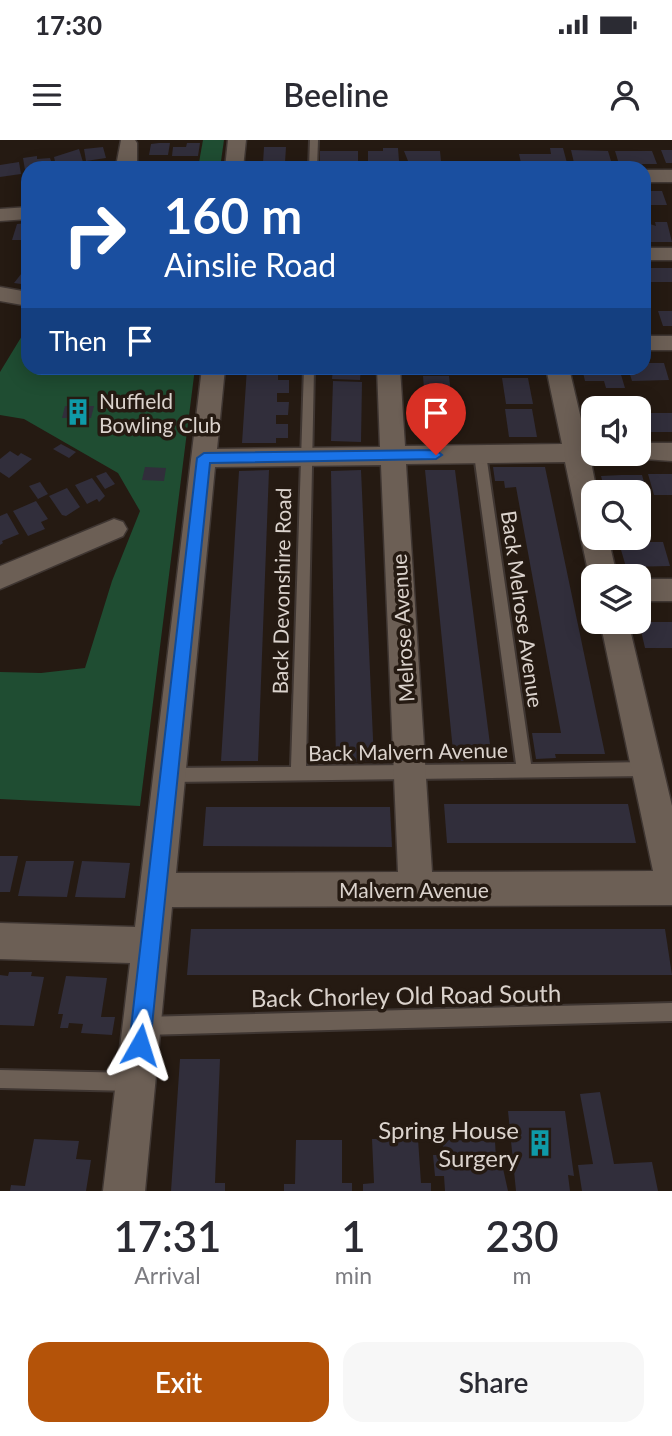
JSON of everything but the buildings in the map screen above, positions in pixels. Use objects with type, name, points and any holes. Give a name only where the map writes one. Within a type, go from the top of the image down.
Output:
[{"type":"street","points":[[235,161],[237,140]]},
{"type":"street","points":[[126,161],[128,141]]},
{"type":"street","points":[[651,176],[672,176]]},
{"type":"street","points":[[0,215],[21,214]]},
{"type":"street","points":[[651,254],[672,254]]},
{"type":"street","points":[[0,294],[21,305]]},
{"type":"street","points":[[651,343],[672,343]]},
{"type":"street","points":[[124,1191],[212,375]]},
{"type":"street","name":"Melrose Avenue","points":[[388,375],[416,888]]},
{"type":"street","points":[[560,375],[581,443]]},
{"type":"street","points":[[651,452],[672,452]]},
{"type":"street","points":[[204,458],[581,453]]},
{"type":"street","points":[[0,578],[76,537],[114,529]]},
{"type":"street","points":[[651,590],[672,590]]},
{"type":"street","points":[[617,634],[672,879]]},
{"type":"street","name":"Malvern Avenue","points":[[156,890],[672,888]]},
{"type":"street","points":[[0,941],[150,946]]},
{"type":"lane","points":[[313,161],[314,140]]},
{"type":"lane","name":"Back Devonshire Road","points":[[298,773],[309,375]]},
{"type":"lane","name":"Back Melrose Avenue","points":[[480,454],[525,771]]},
{"type":"lane","name":"Back Malvern Avenue","points":[[169,775],[647,769]]},
{"type":"lane","name":"Back Chorley Old Road South","points":[[142,1026],[672,1012]]},
{"type":"lane","points":[[0,1079],[136,1082]]},
{"type":"green space","points":[[203,140],[224,140],[221,161],[199,161]]},
{"type":"green space","points":[[21,338],[21,375],[194,375],[140,806],[0,799],[0,672],[41,673],[85,668],[112,581],[140,511],[118,473],[24,419],[0,415],[0,372]]},
{"type":"place","name":"Nuffield Bowling Club","points":[[78,412]]},
{"type":"place","name":"Spring House Surgery","points":[[540,1143]]},
{"type":"route","points":[[140,1045],[204,458],[436,455]]}]
